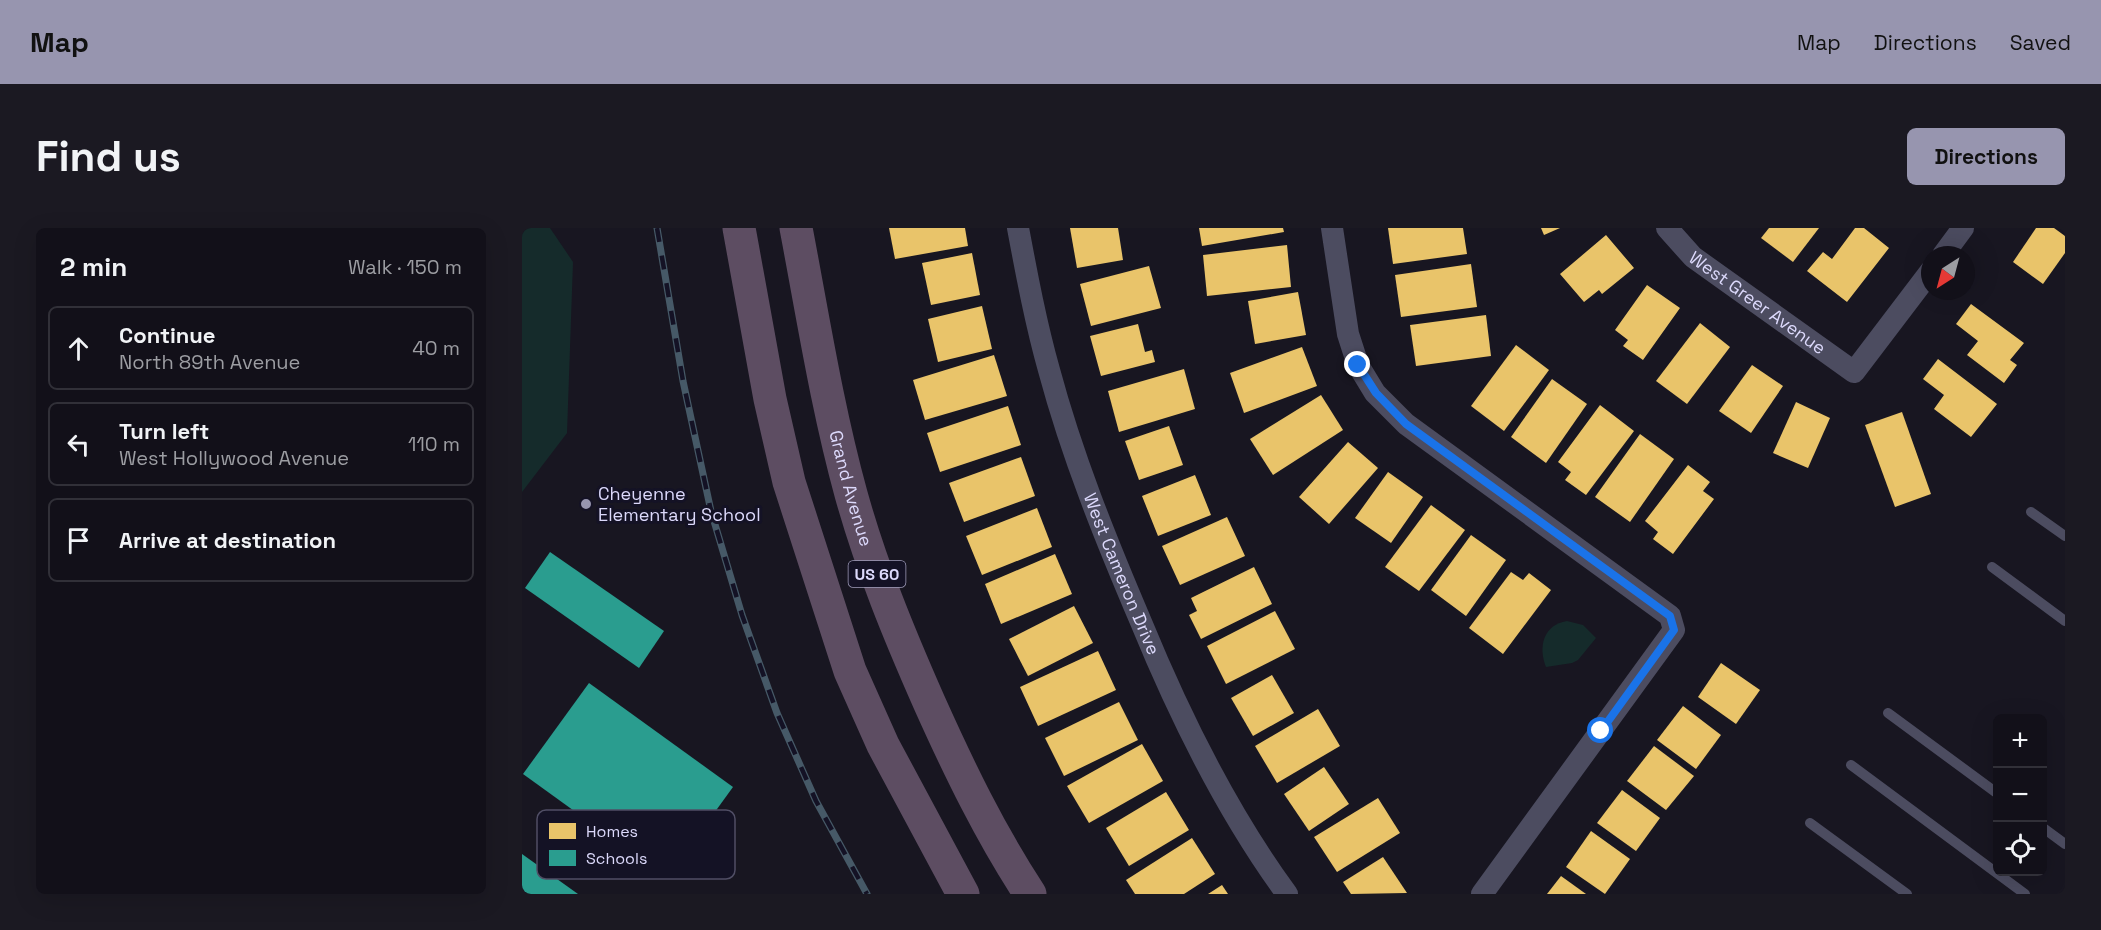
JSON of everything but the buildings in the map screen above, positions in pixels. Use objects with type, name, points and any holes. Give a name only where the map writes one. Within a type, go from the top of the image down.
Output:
[{"type":"highway","name":"US 60","points":[[739,228],[770,399],[789,482],[850,671],[883,745],[963,894]]},
{"type":"highway","name":"Grand Avenue","points":[[796,228],[831,409],[851,494],[871,558],[904,644],[966,784],[1004,854],[1030,894]]},
{"type":"street","name":"West Cameron Drive","points":[[1018,228],[1049,371],[1112,555],[1169,691],[1214,778],[1287,894]]},
{"type":"street","points":[[1332,228],[1348,334],[1358,365],[1376,393],[1406,424],[1670,616],[1674,630],[1482,894]]},
{"type":"street","name":"West Greer Avenue","points":[[1667,228],[1693,257],[1854,372],[1921,284]]},
{"type":"street","points":[[1950,246],[1963,228]]},
{"type":"lane","points":[[2031,512],[2065,536]]},
{"type":"lane","points":[[1992,567],[2065,621]]},
{"type":"lane","points":[[1888,713],[1993,790]]},
{"type":"lane","points":[[1851,765],[2025,894]]},
{"type":"lane","points":[[1810,823],[1906,894]]},
{"type":"lane","points":[[2047,830],[2065,844]]},
{"type":"green space","points":[[522,228],[550,228],[573,262],[567,433],[522,492]]},
{"type":"green space","points":[[1567,621],[1583,625],[1596,638],[1578,660],[1546,667],[1543,652],[1544,638],[1552,627]]},
{"type":"railway","points":[[657,228],[683,381],[711,511],[742,615],[777,713],[816,801],[867,894]]},
{"type":"place","name":"Cheyenne Elementary School","points":[[586,504]]},
{"type":"route","points":[[1358,365],[1376,393],[1406,424],[1670,616],[1674,630],[1601,731]]}]
